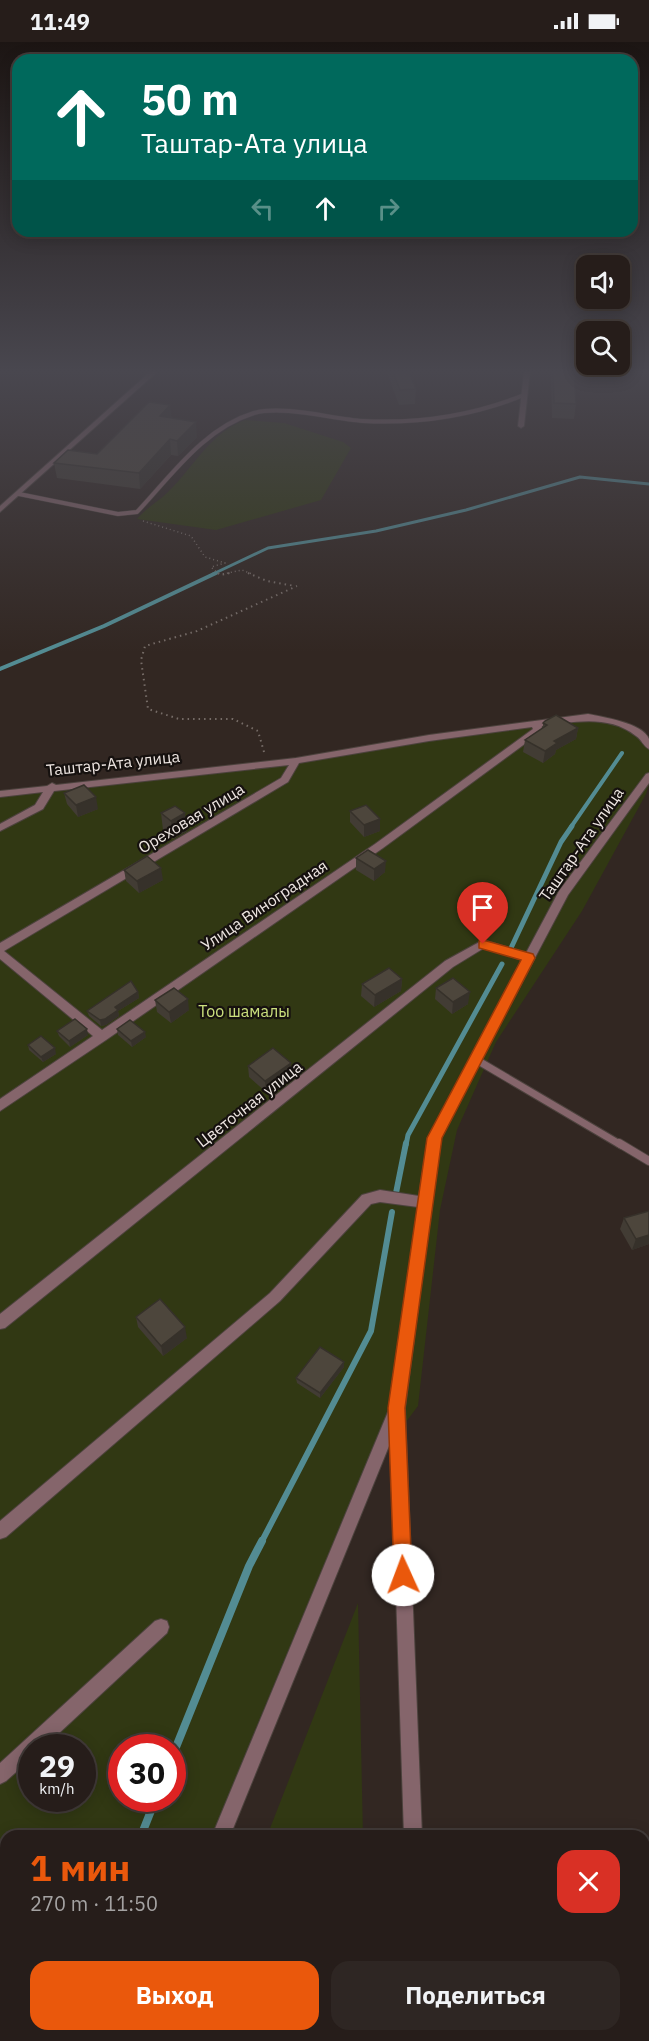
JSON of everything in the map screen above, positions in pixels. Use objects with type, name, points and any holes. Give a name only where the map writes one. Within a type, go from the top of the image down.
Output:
[{"type":"street","points":[[0,510],[51,465]]},
{"type":"street","name":"Таштар-Ата улица","points":[[0,794],[52,786],[296,761],[536,723],[588,717],[616,722],[640,734],[649,746]]},
{"type":"street","name":"Улица Виноградная","points":[[0,1106],[379,846],[538,730],[536,723]]},
{"type":"street","name":"Ореховая улица","points":[[0,948],[285,780],[296,761]]},
{"type":"street","name":"Таштар-Ата улица","points":[[396,1408],[434,1138],[563,894],[649,776]]},
{"type":"street","points":[[0,828],[39,807],[52,786]]},
{"type":"street","name":"Цветочная улица","points":[[0,1323],[449,964],[483,944],[528,958]]},
{"type":"street","points":[[0,953],[102,1037]]},
{"type":"street","points":[[0,1531],[275,1297],[367,1199],[380,1196],[426,1203]]},
{"type":"street","points":[[223,1830],[396,1408]]},
{"type":"street","points":[[396,1408],[413,1830]]},
{"type":"street","points":[[0,1775],[161,1627]]},
{"type":"lane","points":[[19,494],[118,514],[137,512],[181,465]]},
{"type":"lane","points":[[475,1059],[649,1161]]},
{"type":"path","points":[[118,514],[191,536],[205,557],[225,563],[211,567],[220,575],[242,570],[267,581],[297,586],[197,631],[145,646],[141,660],[148,709],[179,720],[233,719],[258,731],[263,752],[296,761]]},
{"type":"green space","points":[[191,465],[341,465],[321,500],[216,530],[137,519]]},
{"type":"green space","name":"Тоо шамалы","points":[[588,717],[616,722],[640,734],[649,746],[649,784],[646,794],[582,911],[496,1042],[457,1130],[440,1210],[418,1406],[356,1488],[243,1759],[216,1830],[0,1830],[0,794],[296,761]]},
{"type":"green space","points":[[358,1603],[363,1830],[269,1830]]},
{"type":"building","points":[[73,465],[146,465],[139,473]]},
{"type":"building","points":[[556,715],[578,728],[554,741],[557,743],[545,751],[525,740],[547,725],[543,723],[545,721]]},
{"type":"building","points":[[84,785],[96,797],[76,805],[64,793]]},
{"type":"building","points":[[366,805],[380,819],[364,825],[350,811]]},
{"type":"building","points":[[175,806],[185,813],[171,821],[161,813]]},
{"type":"building","points":[[368,850],[386,861],[374,869],[356,858]]},
{"type":"building","points":[[147,856],[161,868],[137,881],[124,870]]},
{"type":"building","points":[[389,968],[402,979],[375,995],[362,984]]},
{"type":"building","points":[[453,978],[470,992],[453,1002],[436,988]]},
{"type":"building","points":[[131,981],[138,992],[115,1007],[118,1010],[105,1019],[100,1020],[87,1011]]},
{"type":"building","points":[[174,988],[188,999],[169,1012],[155,1000]]},
{"type":"building","points":[[75,1019],[87,1029],[69,1041],[57,1031]]},
{"type":"building","points":[[130,1020],[145,1032],[131,1041],[117,1029]]},
{"type":"building","points":[[41,1036],[55,1048],[41,1057],[28,1045]]},
{"type":"building","points":[[273,1048],[291,1063],[265,1081],[248,1066]]},
{"type":"building","points":[[649,1211],[649,1235],[636,1239],[624,1218]]},
{"type":"building","points":[[160,1299],[185,1327],[161,1346],[136,1317]]},
{"type":"building","points":[[320,1347],[344,1362],[320,1393],[296,1378]]},
{"type":"waterway","points":[[213,574],[268,548],[376,531],[466,510],[580,477],[649,484]]},
{"type":"waterway","points":[[0,669],[104,626],[216,573]]},
{"type":"waterway","points":[[571,827],[622,753]]},
{"type":"waterway","points":[[511,948],[561,842],[572,826]]},
{"type":"waterway","points":[[406,1145],[408,1135],[502,964]]},
{"type":"waterway","points":[[396,1193],[406,1143]]},
{"type":"waterway","points":[[261,1543],[371,1331],[392,1212]]},
{"type":"waterway","points":[[181,1734],[249,1566],[262,1541]]},
{"type":"waterway","points":[[143,1830],[150,1812]]},
{"type":"route","points":[[403,1575],[396,1408],[434,1138],[528,958],[483,944]]}]
